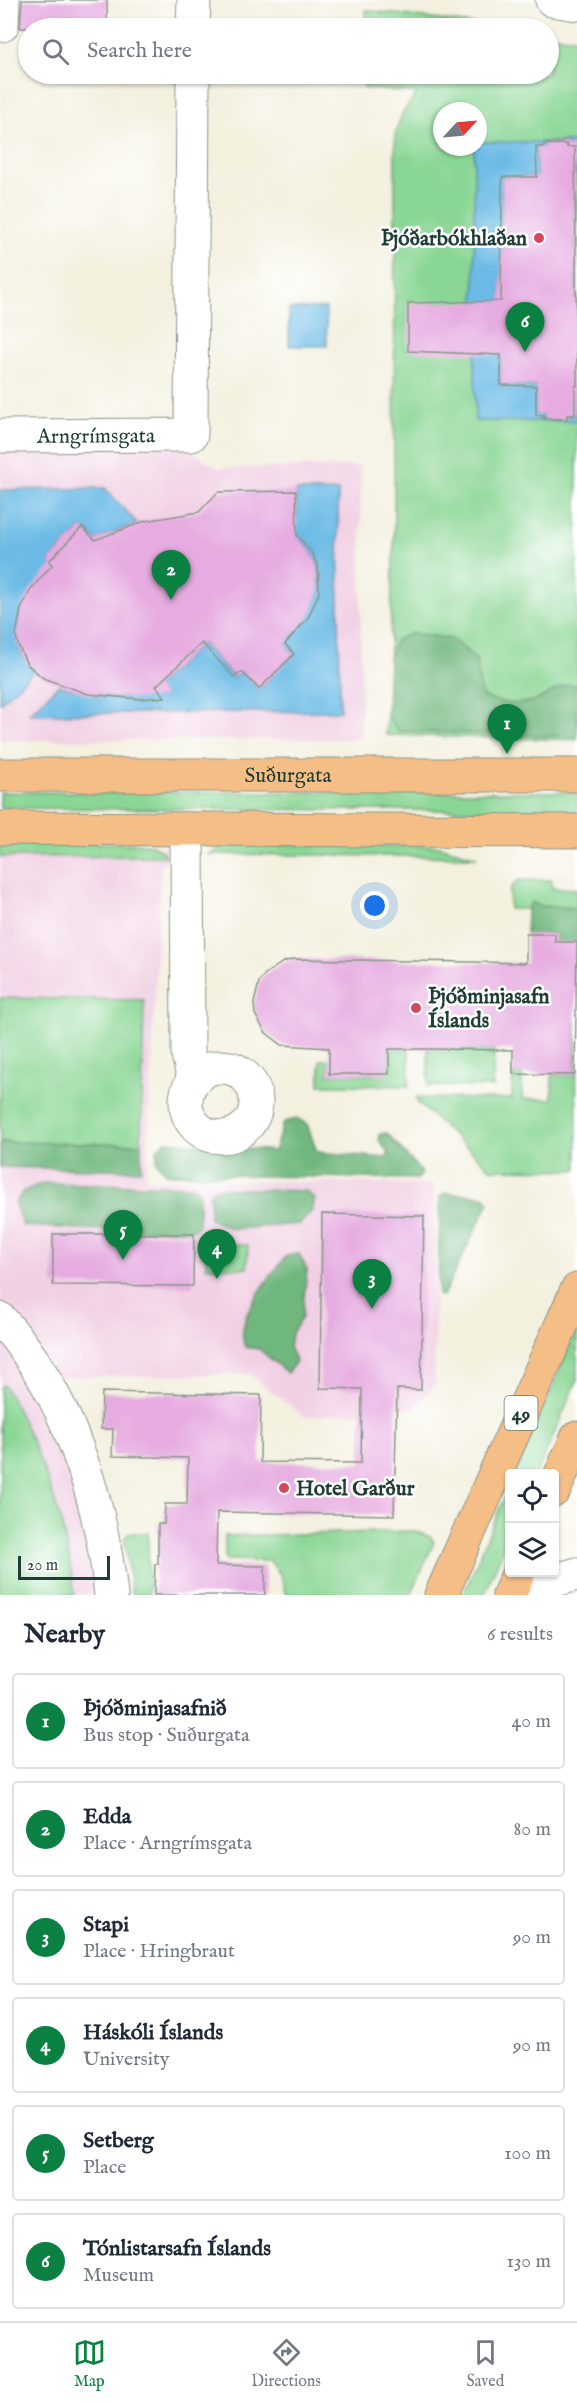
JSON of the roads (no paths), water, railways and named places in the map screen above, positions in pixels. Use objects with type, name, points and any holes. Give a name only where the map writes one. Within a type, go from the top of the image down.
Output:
[{"type":"main road","name":"Suðurgata","points":[[0,775],[577,776]]},
{"type":"main road","points":[[0,828],[577,831]]},
{"type":"main road","name":"49","points":[[441,1595],[577,1290]]},
{"type":"main road","points":[[559,1481],[577,1438]]},
{"type":"street","points":[[0,25],[2,25],[3,0]]},
{"type":"street","points":[[193,18],[194,0]]},
{"type":"street","points":[[552,0],[577,4]]},
{"type":"street","name":"Arngrímsgata","points":[[0,436],[191,435],[193,84]]},
{"type":"street","points":[[187,829],[188,1054],[194,1080]]},
{"type":"street","points":[[0,1319],[49,1387],[74,1445],[98,1514],[111,1595]]},
{"type":"street","points":[[513,1587],[577,1574]]},
{"type":"water","points":[[487,142],[577,142],[577,177],[567,144],[545,144],[544,147],[536,147],[537,177],[502,177],[501,385],[536,386],[536,415],[544,415],[544,419],[575,415],[577,386],[577,421],[475,421],[474,156],[487,156]]},
{"type":"water","points":[[326,308],[327,346],[289,346],[289,309]]},
{"type":"water","points":[[105,488],[137,523],[96,540],[82,527],[49,561],[54,566],[33,590],[20,616],[17,629],[24,657],[34,671],[0,703],[0,490]]},
{"type":"water","points":[[296,491],[338,491],[340,711],[29,714],[58,685],[112,698],[164,697],[156,686],[202,643],[233,677],[242,672],[259,689],[273,675],[268,669],[275,661],[281,667],[294,654],[284,643],[307,616],[315,602],[319,588],[320,574],[316,560],[307,546],[292,531],[297,516]]},
{"type":"place","name":"Þjóðarbókhlaðan","points":[[539,238]]},
{"type":"place","name":"Tónlistarsafn Íslands","points":[[525,352]]},
{"type":"place","name":"Edda","points":[[171,600]]},
{"type":"place","name":"Þjóðminjasafnið","points":[[507,754]]},
{"type":"place","name":"Þjóðminjasafn Íslands","points":[[416,1008]]},
{"type":"place","name":"Setberg","points":[[123,1260]]},
{"type":"place","name":"Háskóli Íslands","points":[[217,1279]]},
{"type":"place","name":"Stapi","points":[[372,1309]]},
{"type":"place","name":"Hotel Garður","points":[[284,1488]]}]
